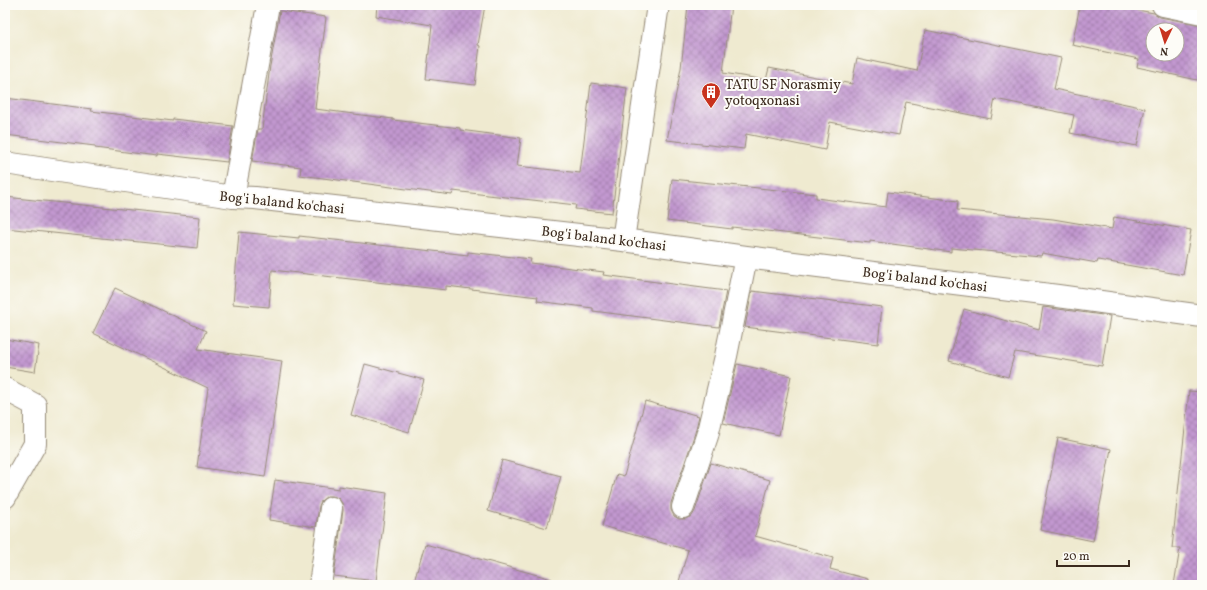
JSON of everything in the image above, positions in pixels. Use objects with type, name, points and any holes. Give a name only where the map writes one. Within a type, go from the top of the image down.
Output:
[{"type":"street","points":[[234,197],[268,5]]},
{"type":"street","points":[[624,240],[658,5]]},
{"type":"street","points":[[1163,5],[1202,13]]},
{"type":"street","name":"Bog'i baland ko'chasi","points":[[5,163],[234,197],[255,198],[624,240],[1202,316]]},
{"type":"street","points":[[683,507],[707,436],[726,356],[746,257]]},
{"type":"street","points":[[5,389],[35,405],[35,444],[5,497]]},
{"type":"street","points":[[320,585],[332,508]]},
{"type":"building","points":[[377,5],[485,5],[478,45],[480,46],[475,85],[426,79],[432,25],[376,16]]},
{"type":"building","points":[[688,5],[731,5],[723,73],[766,80],[769,68],[852,84],[857,58],[917,71],[925,30],[1061,58],[1054,89],[1145,108],[1137,146],[1070,133],[1074,115],[995,99],[991,119],[906,102],[899,135],[830,122],[825,150],[746,134],[744,149],[667,140],[681,68]]},
{"type":"building","points":[[1080,5],[1138,5],[1137,10],[1154,13],[1160,17],[1202,25],[1202,81],[1137,67],[1139,59],[1072,45]]},
{"type":"building","points":[[280,11],[326,17],[315,109],[460,128],[460,130],[521,138],[517,166],[580,173],[591,83],[627,88],[612,213],[575,209],[576,205],[453,191],[452,195],[300,175],[301,167],[252,161],[258,129],[262,129],[270,66]]},
{"type":"building","points":[[5,98],[92,109],[91,111],[173,121],[173,119],[233,126],[227,162],[157,154],[157,156],[95,148],[95,146],[5,135]]},
{"type":"building","points":[[672,179],[816,194],[816,198],[886,207],[888,192],[958,201],[957,210],[1053,219],[1112,229],[1114,217],[1191,230],[1183,275],[1098,260],[1097,263],[1042,253],[1041,256],[951,248],[951,252],[870,241],[870,243],[667,221]]},
{"type":"building","points":[[5,197],[200,217],[197,248],[5,228]]},
{"type":"building","points":[[239,232],[299,238],[299,236],[468,255],[468,252],[531,259],[530,263],[604,272],[603,275],[726,291],[719,327],[593,311],[593,308],[537,301],[538,297],[446,286],[446,290],[272,270],[269,307],[233,304]]},
{"type":"building","points":[[115,288],[206,331],[198,349],[282,361],[265,477],[197,467],[208,388],[93,333]]},
{"type":"building","points":[[752,291],[882,307],[878,344],[745,327]]},
{"type":"building","points":[[1043,307],[1110,316],[1102,366],[1015,352],[1008,377],[949,361],[964,309],[1039,330]]},
{"type":"building","points":[[5,339],[39,345],[35,372],[5,367]]},
{"type":"building","points":[[365,364],[424,380],[409,432],[351,415]]},
{"type":"building","points":[[737,364],[791,376],[779,435],[723,423]]},
{"type":"building","points":[[1189,391],[1202,392],[1202,573],[1200,585],[1174,585],[1180,548],[1172,548]]},
{"type":"building","points":[[645,401],[699,416],[695,433],[671,503],[671,510],[674,516],[679,519],[685,519],[692,516],[711,463],[770,480],[755,536],[833,558],[830,569],[868,579],[867,585],[678,585],[688,550],[602,526],[617,474],[624,476]]},
{"type":"building","points":[[1058,438],[1111,449],[1093,541],[1040,530]]},
{"type":"building","points":[[502,460],[561,476],[547,528],[488,511]]},
{"type":"building","points":[[275,480],[339,489],[339,486],[387,493],[376,581],[334,576],[343,510],[342,503],[338,498],[327,496],[321,501],[316,527],[269,520]]},
{"type":"building","points":[[425,544],[552,579],[551,585],[413,585]]},
{"type":"place","name":"TATU SF Norasmiy yotoqxonasi","points":[[711,109]]}]
